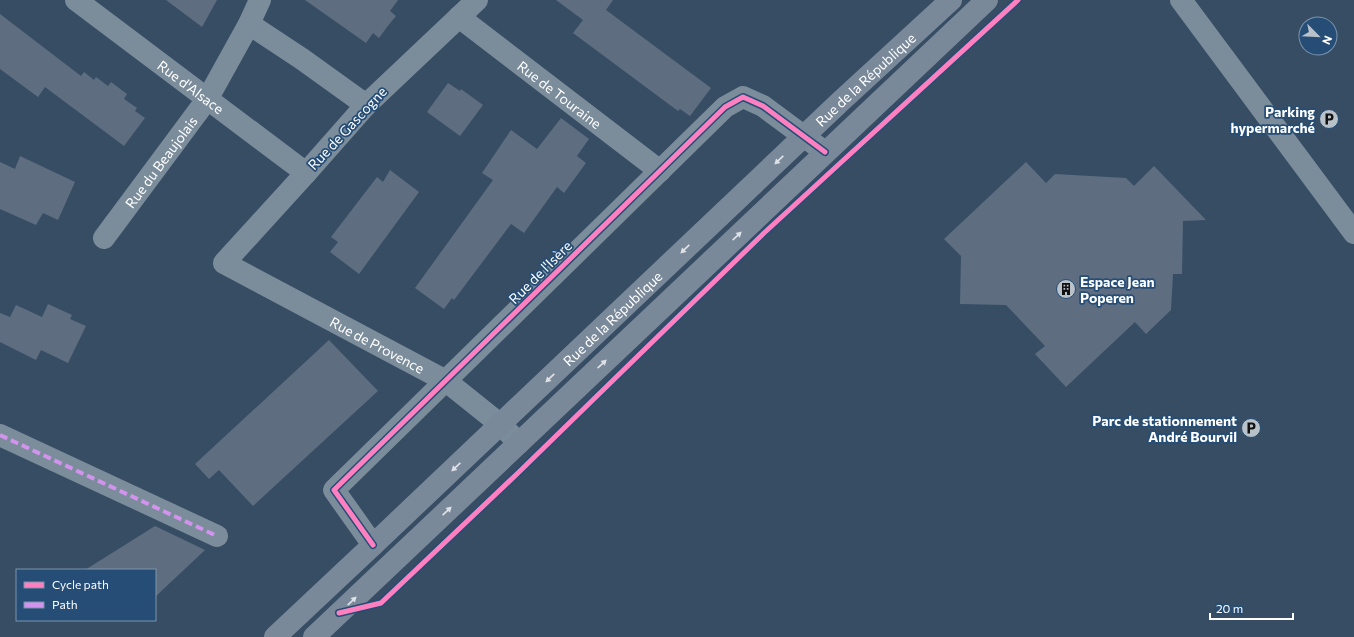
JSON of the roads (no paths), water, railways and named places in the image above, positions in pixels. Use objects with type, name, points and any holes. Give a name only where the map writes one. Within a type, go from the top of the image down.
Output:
[{"type":"main road","name":"Rue de la République","points":[[275,637],[501,425],[804,136],[951,0]]},
{"type":"main road","name":"Rue de la République","points":[[314,637],[987,0]]},
{"type":"street","name":"Rue d'Alsace","points":[[76,0],[306,173]]},
{"type":"street","name":"Rue du Beaujolais","points":[[104,238],[208,98],[249,24],[260,0]]},
{"type":"street","name":"Rue de Gascogne","points":[[224,263],[366,105],[477,0]]},
{"type":"street","points":[[1181,0],[1354,233]]},
{"type":"street","name":"Rue de Touraine","points":[[459,17],[660,171]]},
{"type":"street","points":[[249,24],[302,59],[366,105]]},
{"type":"street","name":"Rue de l'Isère","points":[[373,545],[334,490],[446,382],[725,107],[743,97],[763,106],[826,152]]},
{"type":"street","name":"Rue de Provence","points":[[224,263],[446,382],[501,425],[519,443]]},
{"type":"street","points":[[0,435],[217,536]]},
{"type":"place","name":"Parking hypermarché","points":[[1329,119]]},
{"type":"place","name":"Espace Jean Poperen","points":[[1066,289]]},
{"type":"place","name":"Parc de stationnement André Bourvil","points":[[1251,428]]}]
